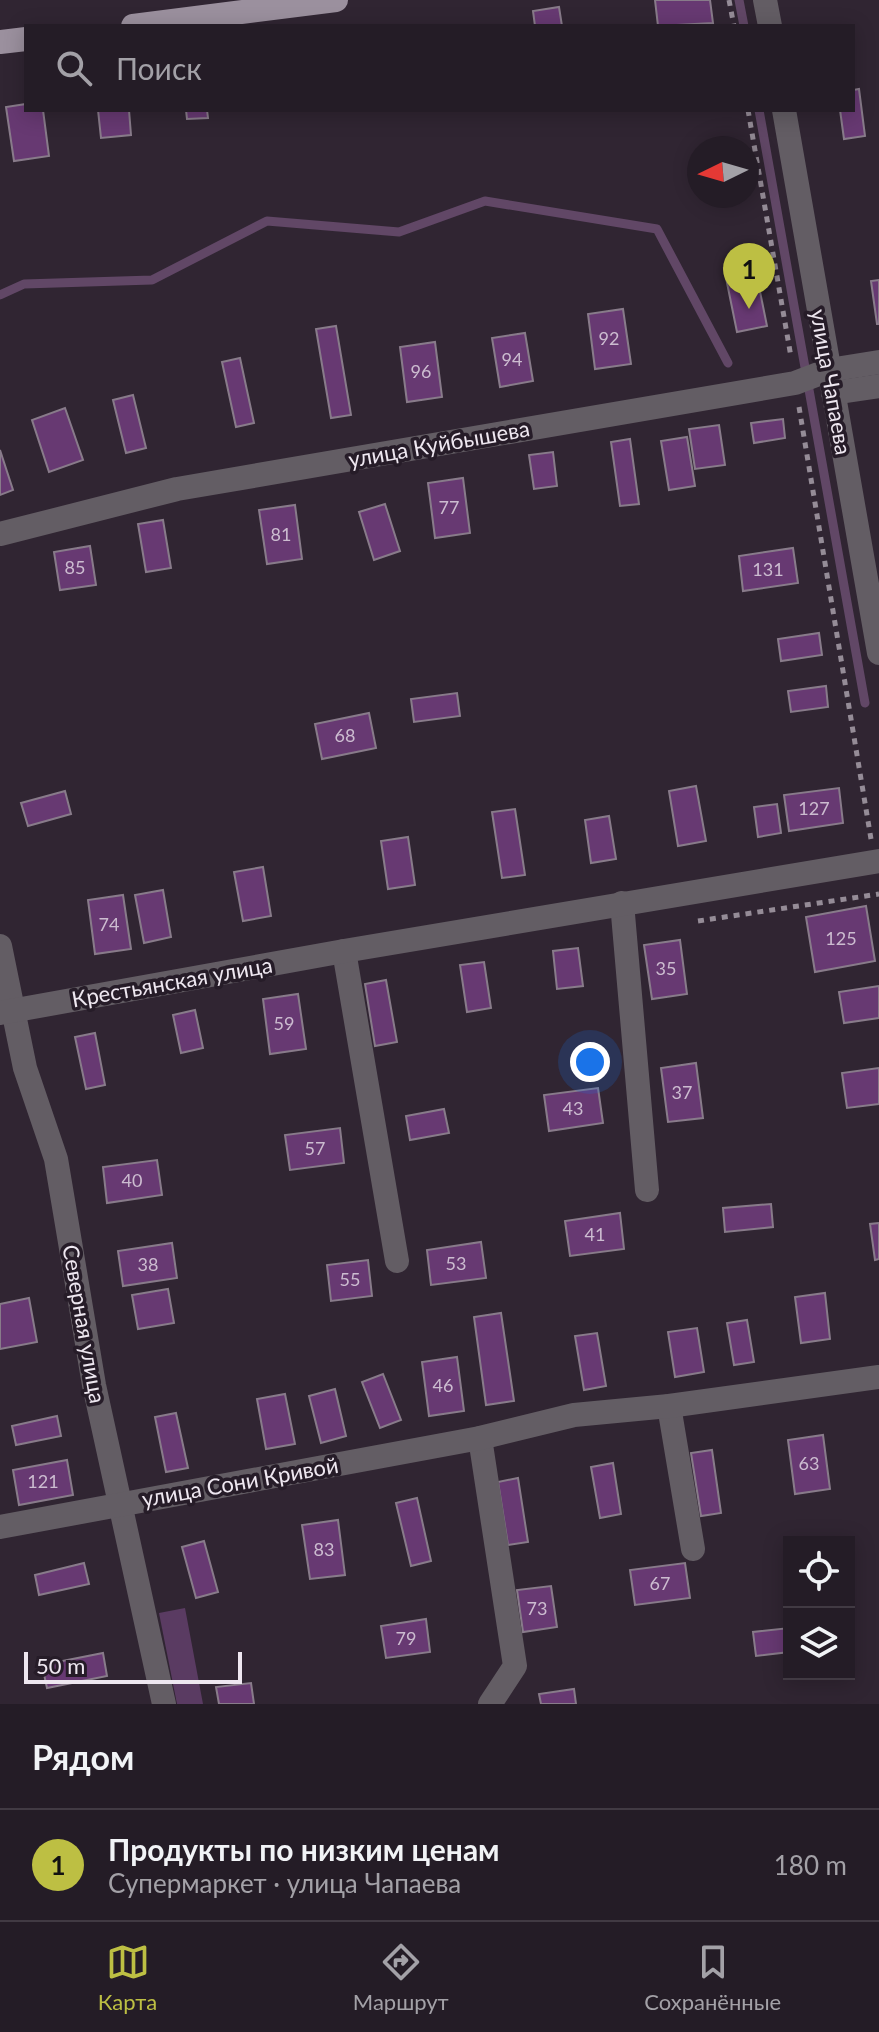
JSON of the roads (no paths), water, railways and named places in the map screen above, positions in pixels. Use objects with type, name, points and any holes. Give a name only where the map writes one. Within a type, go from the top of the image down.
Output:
[{"type":"main road","points":[[147,24],[293,3],[336,0]]},
{"type":"main road","points":[[0,42],[24,39]]},
{"type":"street","points":[[765,0],[770,24]]},
{"type":"street","name":"улица Чапаева","points":[[784,112],[879,653]]},
{"type":"street","name":"улица Куйбышева","points":[[0,534],[177,489],[795,383],[831,381],[879,362]]},
{"type":"street","points":[[831,381],[879,386]]},
{"type":"street","name":"Крестьянская улица","points":[[7,1011],[877,861]]},
{"type":"street","points":[[622,903],[647,1190]]},
{"type":"street","name":"Северная улица","points":[[0,946],[7,1011],[56,1159],[94,1385],[164,1704]]},
{"type":"street","points":[[344,951],[397,1261]]},
{"type":"street","name":"улица Сони Кривой","points":[[0,1527],[480,1438],[574,1415],[669,1406],[879,1377]]},
{"type":"street","points":[[669,1406],[693,1549]]},
{"type":"street","points":[[480,1438],[515,1666],[490,1704]]},
{"type":"waterway","points":[[739,0],[744,24]]},
{"type":"waterway","points":[[759,112],[865,703]]},
{"type":"waterway","points":[[0,295],[24,284],[152,280],[267,221],[399,232],[485,201],[657,229],[728,363]]},
{"type":"place","name":"Продукты по низким ценам","points":[[749,309]]}]
